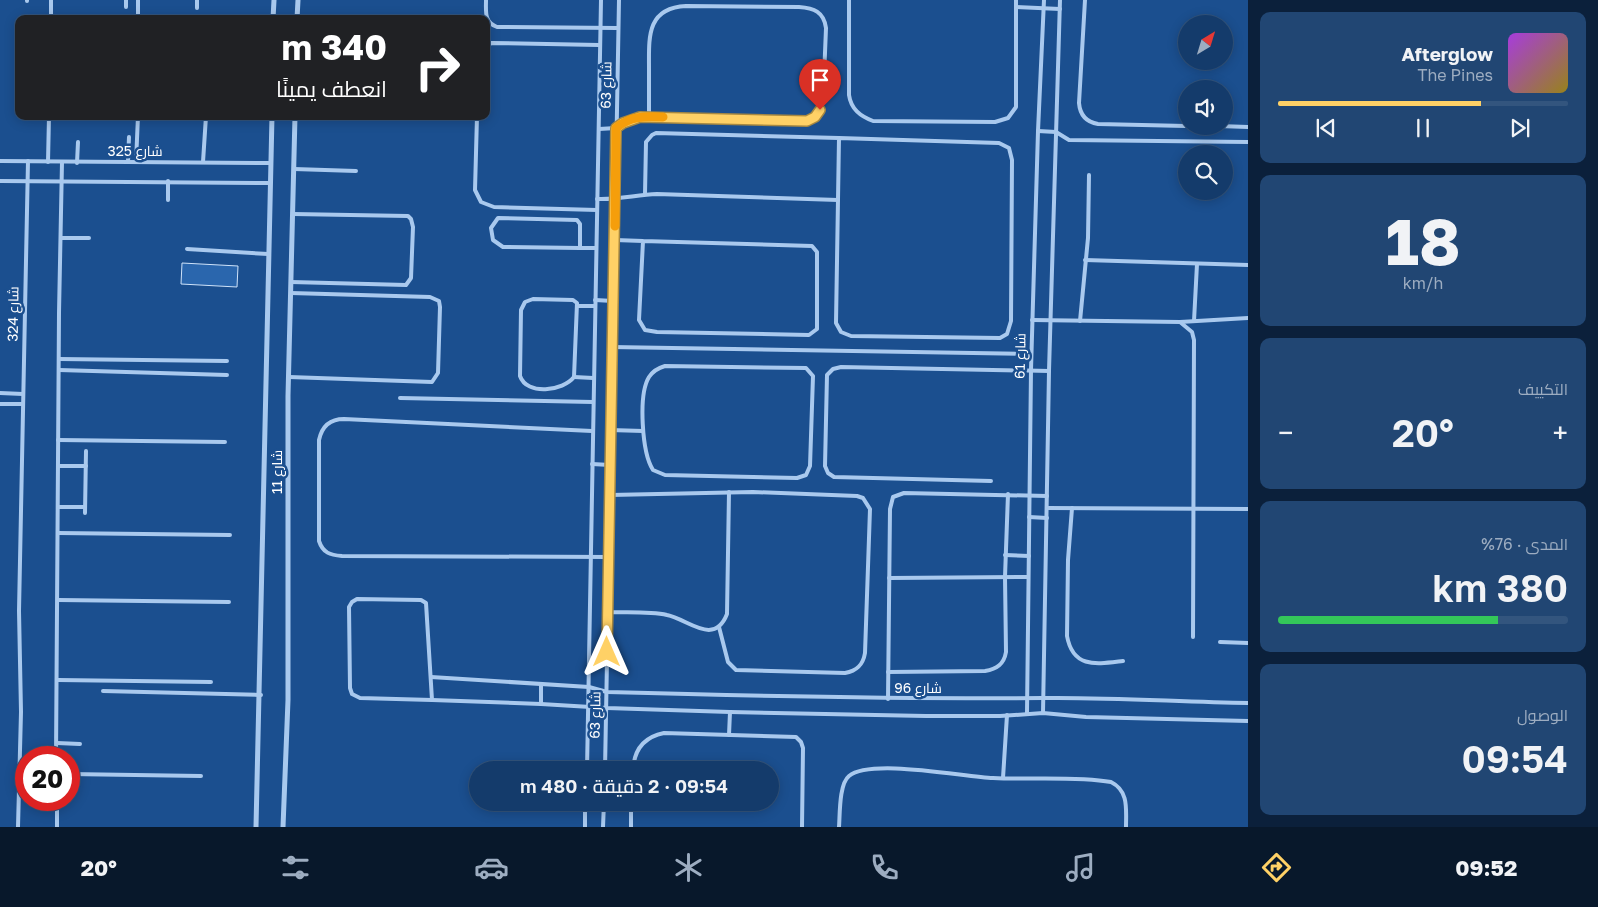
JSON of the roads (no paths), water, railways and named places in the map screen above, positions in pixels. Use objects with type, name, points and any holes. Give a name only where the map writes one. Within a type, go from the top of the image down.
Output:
[{"type":"street","points":[[273,15],[274,0]]},
{"type":"street","points":[[297,15],[298,0]]},
{"type":"street","name":"شارع 11","points":[[256,827],[261,695],[272,120]]},
{"type":"street","name":"شارع 11","points":[[283,827],[288,700],[288,377],[295,120]]},
{"type":"lane","points":[[51,0],[51,15]]},
{"type":"lane","points":[[126,0],[126,7]]},
{"type":"lane","points":[[138,0],[138,14]]},
{"type":"lane","points":[[197,0],[197,8]]},
{"type":"lane","points":[[486,0],[486,15]]},
{"type":"lane","name":"شارع 63","points":[[586,761],[589,707],[589,557],[601,0]]},
{"type":"lane","name":"شارع 63","points":[[605,761],[619,0]]},
{"type":"lane","points":[[849,0],[850,103],[856,111],[873,121],[995,122],[1008,118],[1013,113],[1017,101],[1016,0]]},
{"type":"lane","name":"شارع 61","points":[[1027,713],[1031,354],[1044,0]]},
{"type":"lane","points":[[1044,713],[1050,321],[1060,0]]},
{"type":"lane","points":[[1085,0],[1079,103],[1082,115],[1086,120],[1098,124],[1178,126]]},
{"type":"lane","points":[[599,129],[616,128],[631,119],[649,116],[807,121],[815,117],[823,102],[825,21],[815,10],[808,8],[686,6],[668,10],[660,15],[650,30],[649,116]]},
{"type":"lane","points":[[1016,7],[1060,8]]},
{"type":"lane","points":[[490,23],[497,27],[617,28]]},
{"type":"lane","points":[[490,44],[600,45]]},
{"type":"lane","points":[[48,162],[49,120]]},
{"type":"lane","points":[[136,162],[138,120]]},
{"type":"lane","points":[[203,162],[206,120]]},
{"type":"lane","points":[[477,120],[474,190],[481,202],[494,207],[597,210]]},
{"type":"lane","points":[[1233,126],[1248,127]]},
{"type":"lane","points":[[1038,132],[1056,132],[1069,140],[1248,142]]},
{"type":"lane","points":[[645,194],[646,142],[656,133],[839,138],[999,143],[1009,148],[1012,160],[1011,322],[1008,334],[1000,338],[851,336],[841,332],[836,323],[839,138]]},
{"type":"lane","points":[[128,162],[130,137]]},
{"type":"lane","points":[[78,142],[78,163]]},
{"type":"lane","name":"شارع 325","points":[[0,161],[270,163]]},
{"type":"lane","name":"شارع 324","points":[[18,827],[21,712],[19,611],[22,404],[28,161]]},
{"type":"lane","points":[[62,162],[56,743],[80,744]]},
{"type":"lane","points":[[294,169],[356,171]]},
{"type":"lane","points":[[1080,321],[1088,238],[1089,176]]},
{"type":"lane","points":[[0,181],[270,183]]},
{"type":"lane","points":[[168,182],[168,200]]},
{"type":"lane","points":[[597,200],[616,200],[631,195],[645,194],[838,200]]},
{"type":"lane","points":[[291,282],[406,285],[411,278],[413,227],[408,216],[293,214]]},
{"type":"lane","points":[[580,248],[580,224],[577,220],[498,218],[491,228],[493,240],[503,247],[580,248],[596,248]]},
{"type":"lane","points":[[61,238],[90,238]]},
{"type":"lane","points":[[614,240],[804,244],[812,246],[817,252],[817,330],[809,335],[657,332],[645,330],[639,320],[643,241]]},
{"type":"lane","points":[[187,249],[268,254]]},
{"type":"lane","points":[[1085,260],[1248,265]]},
{"type":"lane","points":[[1194,321],[1197,264]]},
{"type":"lane","points":[[288,377],[432,382],[438,373],[440,307],[436,299],[430,297],[291,293]]},
{"type":"lane","points":[[574,377],[577,306],[574,300],[533,299],[525,302],[521,310],[520,370],[522,381],[532,387],[557,388],[564,386],[574,377],[593,378]]},
{"type":"lane","points":[[595,300],[613,301]]},
{"type":"lane","points":[[577,306],[595,306]]},
{"type":"lane","points":[[1032,320],[1180,322],[1248,318]]},
{"type":"lane","points":[[1180,322],[1192,332],[1194,340],[1193,638]]},
{"type":"lane","points":[[612,347],[1031,354]]},
{"type":"lane","points":[[59,359],[227,361]]},
{"type":"lane","points":[[665,366],[801,367],[811,372],[813,376],[810,466],[802,477],[659,474],[653,470],[647,457],[643,431],[647,382],[654,371],[665,366]]},
{"type":"lane","points":[[992,481],[834,477],[828,473],[825,466],[827,375],[832,369],[841,367],[1049,371]]},
{"type":"lane","points":[[59,370],[227,375]]},
{"type":"lane","points":[[0,393],[23,394]]},
{"type":"lane","points":[[400,398],[593,402]]},
{"type":"lane","points":[[0,404],[22,404]]},
{"type":"lane","points":[[592,431],[337,419],[324,426],[319,440],[319,541],[329,554],[352,556],[608,557]]},
{"type":"lane","points":[[610,430],[643,431]]},
{"type":"lane","points":[[58,440],[225,442]]},
{"type":"lane","points":[[85,513],[86,451]]},
{"type":"lane","points":[[592,464],[610,465]]},
{"type":"lane","points":[[58,466],[86,466]]},
{"type":"lane","points":[[610,495],[729,492],[857,496],[868,503],[870,515],[864,659],[857,669],[845,673],[742,672],[731,667],[728,662],[719,627]]},
{"type":"lane","points":[[607,612],[666,615],[699,629],[709,630],[719,627],[728,614],[729,492]]},
{"type":"lane","points":[[888,699],[891,505],[896,495],[904,493],[1047,496]]},
{"type":"lane","points":[[888,672],[985,671],[998,668],[1005,658],[1008,494]]},
{"type":"lane","points":[[58,507],[85,507]]},
{"type":"lane","points":[[1047,508],[1248,509]]},
{"type":"lane","points":[[1072,508],[1068,568],[1068,645],[1080,660],[1089,663],[1123,661]]},
{"type":"lane","points":[[1029,517],[1047,518]]},
{"type":"lane","points":[[58,533],[230,535]]},
{"type":"lane","points":[[1006,555],[1029,556]]},
{"type":"lane","points":[[889,578],[1028,577]]},
{"type":"lane","name":"شارع 96","points":[[1248,702],[1044,698],[888,699],[607,692],[589,687],[431,677],[427,605],[424,602],[421,600],[356,599],[349,607],[350,688],[352,694],[360,698],[730,712],[926,716],[1044,713],[1086,717],[1248,721]]},
{"type":"lane","points":[[58,600],[228,602]]},
{"type":"lane","points":[[1220,642],[1248,643]]},
{"type":"lane","points":[[431,677],[432,700]]},
{"type":"lane","points":[[58,680],[211,682]]},
{"type":"lane","points":[[541,684],[541,704]]},
{"type":"lane","points":[[103,691],[261,695]]},
{"type":"lane","points":[[729,735],[730,712]]},
{"type":"lane","points":[[1003,778],[1007,715]]},
{"type":"lane","points":[[633,761],[640,746],[657,734],[796,737],[803,748],[802,827]]},
{"type":"lane","points":[[839,827],[843,786],[848,776],[857,772],[898,769],[1003,778],[1111,782],[1117,785],[1125,797],[1126,827]]},
{"type":"lane","points":[[80,774],[201,776]]},
{"type":"lane","points":[[57,811],[57,827]]},
{"type":"lane","points":[[584,827],[585,811]]},
{"type":"lane","points":[[603,827],[604,811]]},
{"type":"lane","points":[[630,827],[631,811]]}]
